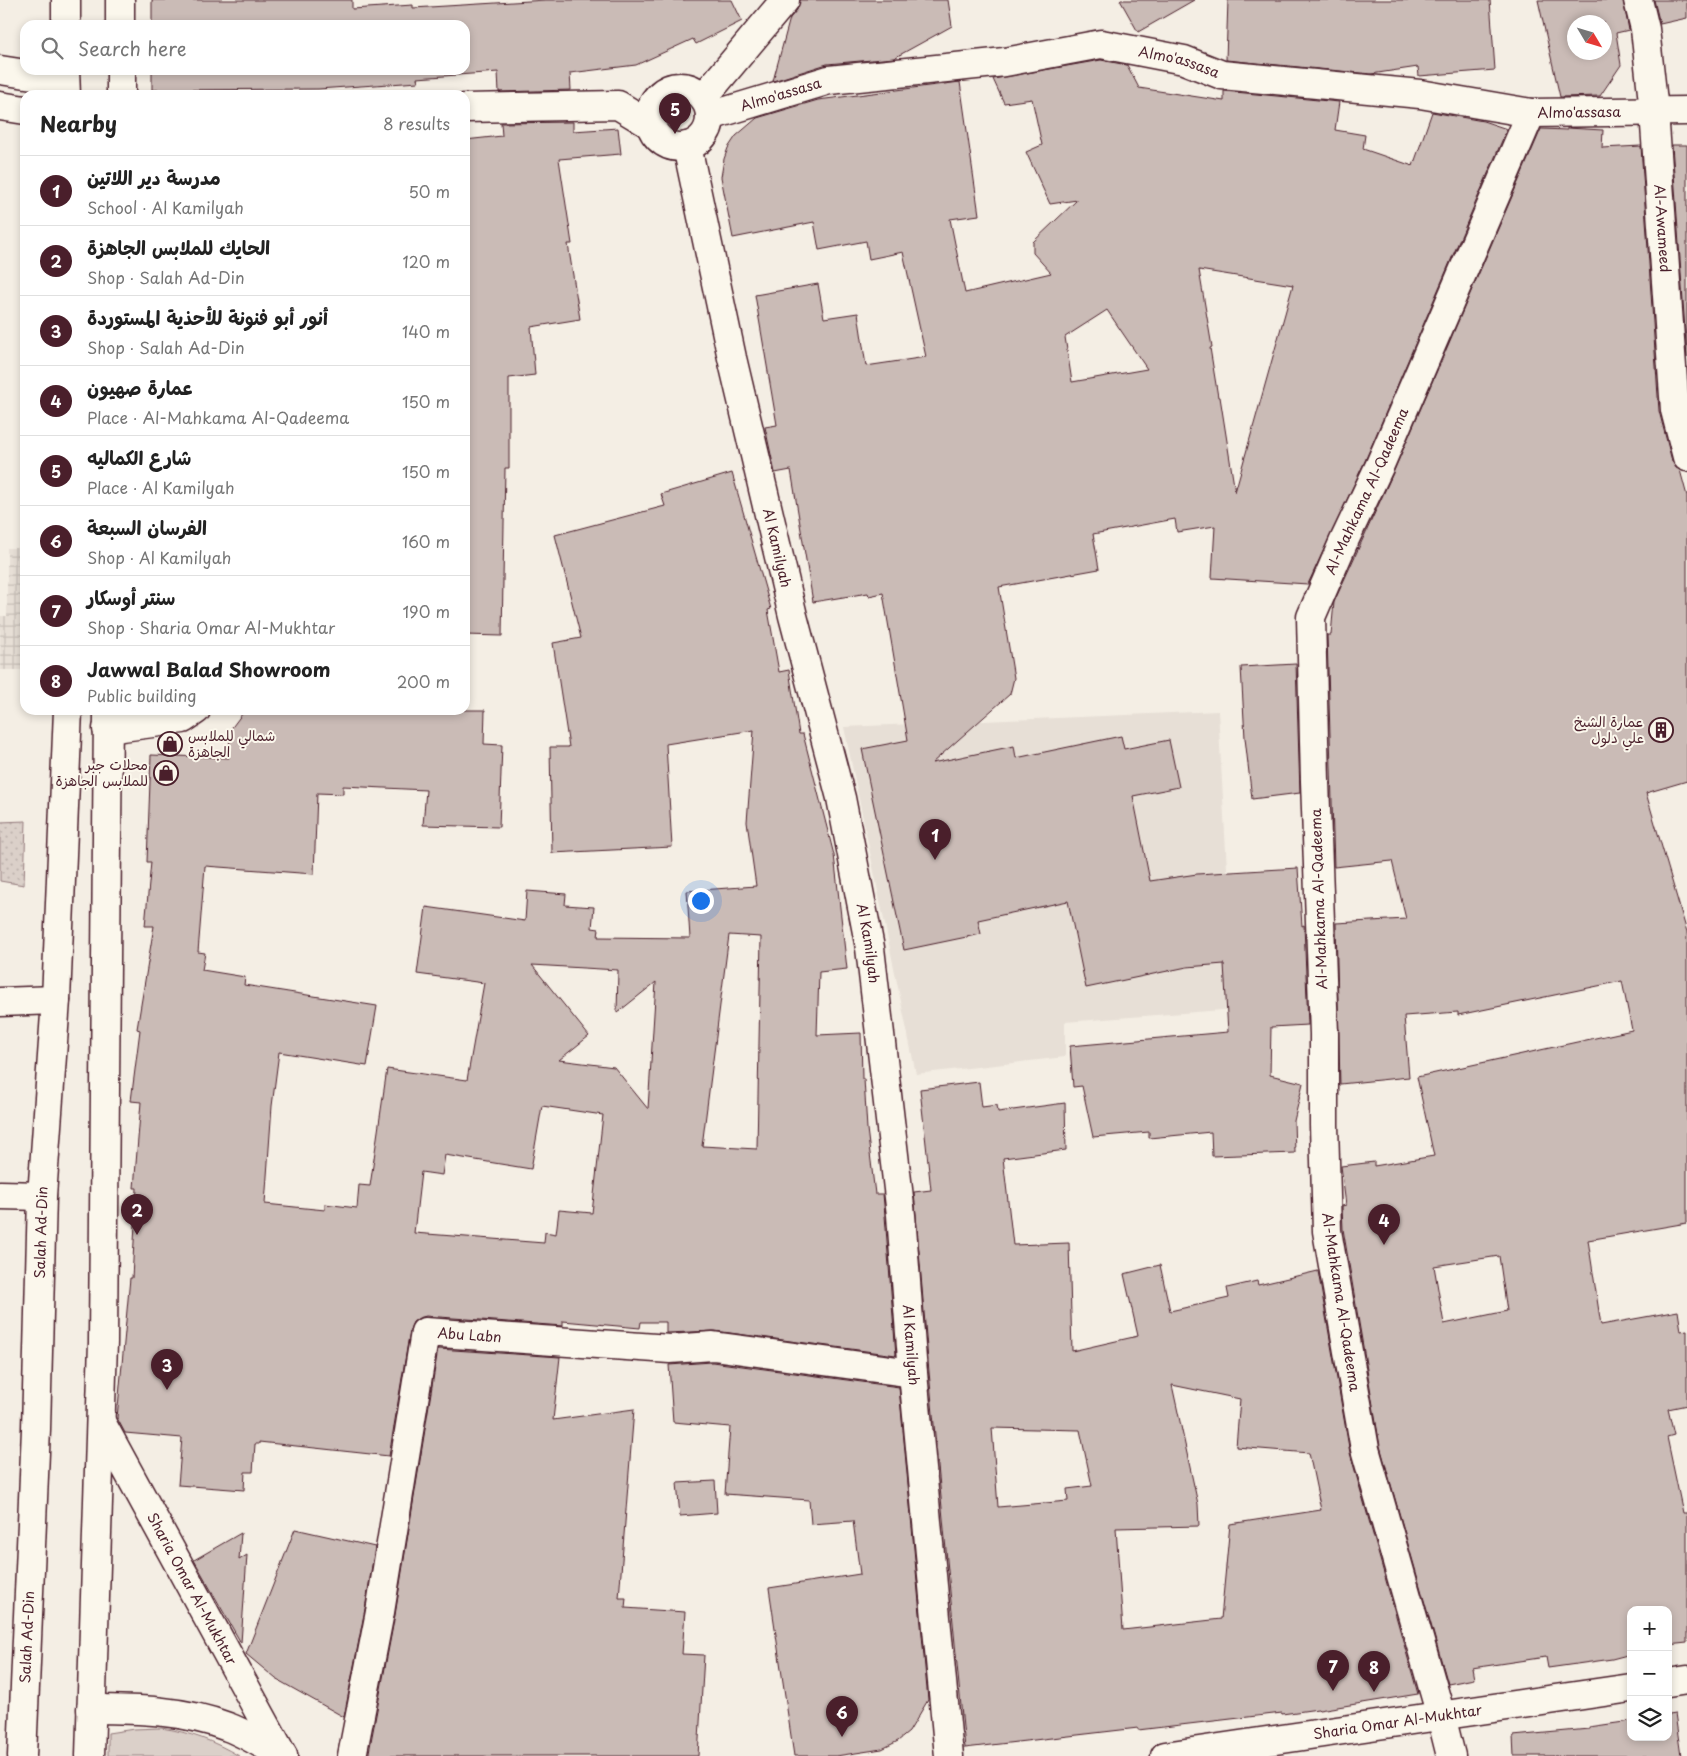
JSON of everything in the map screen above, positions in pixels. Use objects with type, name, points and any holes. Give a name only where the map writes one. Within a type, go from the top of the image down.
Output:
[{"type":"main road","points":[[66,0],[66,20]]},
{"type":"main road","points":[[120,0],[120,20]]},
{"type":"main road","points":[[707,107],[785,0]]},
{"type":"main road","name":"Al-Awameed","points":[[1638,0],[1645,29],[1654,111],[1675,410],[1687,457]]},
{"type":"main road","name":"Almo'assasa","points":[[707,107],[829,80],[1005,62],[1101,44],[1184,60],[1222,75],[1420,94],[1531,113],[1687,111]]},
{"type":"main road","points":[[0,70],[20,74]]},
{"type":"main road","points":[[27,75],[65,82]]},
{"type":"main road","points":[[120,75],[121,90]]},
{"type":"main road","points":[[676,87],[696,91],[707,107],[709,126],[697,142],[687,146],[674,147],[662,142],[651,125],[651,110],[658,97],[666,90],[676,87]]},
{"type":"main road","points":[[470,108],[618,105],[651,125]]},
{"type":"main road","points":[[0,106],[20,109]]},
{"type":"main road","name":"Al-Mahkama Al-Qadeema","points":[[1451,1756],[1365,1449],[1327,1231],[1324,1034],[1311,617],[1387,449],[1531,113]]},
{"type":"main road","name":"Al Kamilyah","points":[[687,146],[734,367],[793,616],[840,798],[870,948],[901,1215],[913,1373],[949,1756]]},
{"type":"main road","name":"Salah Ad-Din","points":[[22,1756],[36,1429],[42,1196],[56,1000],[68,715]]},
{"type":"main road","points":[[90,1756],[103,1322],[108,719],[183,719],[189,715]]},
{"type":"main road","points":[[0,1002],[56,1000]]},
{"type":"main road","points":[[0,1195],[42,1196]]},
{"type":"main road","name":"Abu Labn","points":[[352,1756],[380,1612],[425,1332],[670,1349],[713,1346],[913,1373]]},
{"type":"main road","name":"Sharia Omar Al-Mukhtar","points":[[101,1422],[283,1756]]},
{"type":"main road","points":[[1672,1682],[1687,1680]]},
{"type":"main road","name":"Sharia Omar Al-Mukhtar","points":[[1166,1756],[1627,1689]]},
{"type":"main road","name":"Sharia Omar Al-Mukhtar","points":[[91,1709],[139,1709],[203,1719],[229,1727],[283,1756]]},
{"type":"shaded area","points":[[7,548],[20,548],[20,670],[0,670],[0,616],[7,616]]},
{"type":"shaded area","points":[[1218,711],[1235,1009],[1065,1022],[1065,1057],[916,1074],[844,727]]},
{"type":"shaded area","points":[[26,821],[24,885],[0,881],[0,822]]},
{"type":"shaded area","points":[[161,1728],[201,1738],[239,1756],[108,1756],[108,1733],[134,1729]]},
{"type":"building","points":[[152,0],[352,0],[352,9],[413,5],[413,8],[546,0],[732,0],[742,21],[696,44],[693,39],[636,65],[570,73],[571,90],[499,92],[498,72],[470,74],[470,20],[152,20]]},
{"type":"building","points":[[800,0],[948,0],[952,26],[894,58],[827,64],[773,81],[790,18],[797,10]]},
{"type":"building","points":[[1120,0],[1194,0],[1138,32]]},
{"type":"building","points":[[1228,0],[1490,0],[1495,70],[1419,76],[1418,67],[1371,74],[1226,60]]},
{"type":"building","points":[[1538,0],[1623,0],[1629,30],[1616,33],[1621,65],[1600,96],[1560,97]]},
{"type":"building","points":[[1654,0],[1687,0],[1687,18],[1660,24]]},
{"type":"building","points":[[1101,60],[1127,65],[1139,88],[1224,101],[1224,91],[1339,102],[1335,130],[1365,135],[1363,149],[1413,166],[1432,112],[1483,121],[1507,129],[1365,461],[1308,584],[1212,578],[1215,526],[1177,532],[1175,519],[1093,534],[1099,569],[999,587],[1014,678],[1010,694],[932,763],[1014,746],[1016,758],[1121,736],[1124,749],[1169,740],[1179,787],[1133,796],[1150,881],[1197,874],[1298,868],[1302,926],[1304,925],[1308,1025],[1271,1027],[1270,1075],[1303,1083],[1294,1121],[1295,1153],[1212,1156],[1211,1132],[1149,1138],[1149,1132],[1093,1137],[1082,1086],[1073,1087],[1070,1046],[1228,1032],[1224,964],[1187,967],[1086,988],[1068,901],[978,920],[981,934],[904,950],[862,749],[908,740],[883,593],[869,596],[868,593],[813,602],[791,470],[775,473],[765,427],[777,425],[755,295],[818,284],[824,318],[858,313],[866,366],[926,357],[903,252],[869,259],[866,241],[819,250],[814,222],[733,238],[721,177],[728,148],[736,136],[757,118],[818,100],[960,82],[979,215],[950,219],[965,293],[1051,273],[1033,253],[1033,242],[1077,200],[1050,204],[1026,152],[1042,145],[1032,99],[1004,103],[993,79]],"holes":[[[1199,270],[1293,285],[1235,492],[1210,348],[1212,347]],[[1107,310],[1147,369],[1072,382],[1065,337]]]},
{"type":"building","points":[[152,75],[458,75],[417,78],[418,82],[318,89],[152,90]]},
{"type":"building","points":[[573,122],[573,131],[618,128],[621,154],[559,159],[572,244],[568,244],[580,319],[531,327],[535,375],[509,378],[509,468],[505,468],[502,636],[470,635],[470,139],[502,136],[501,123]]},
{"type":"building","points":[[1541,129],[1603,130],[1602,148],[1641,146],[1659,411],[1672,461],[1676,468],[1680,470],[1687,496],[1687,781],[1646,793],[1687,932],[1687,1223],[1588,1240],[1601,1325],[1678,1311],[1681,1331],[1687,1330],[1687,1405],[1668,1409],[1674,1435],[1667,1437],[1683,1513],[1687,1513],[1687,1643],[1672,1645],[1672,1606],[1627,1606],[1627,1655],[1548,1668],[1546,1657],[1472,1668],[1474,1679],[1448,1684],[1380,1446],[1343,1229],[1342,1206],[1346,1205],[1341,1166],[1374,1162],[1374,1166],[1434,1156],[1417,1077],[1632,1030],[1622,981],[1458,1015],[1458,1012],[1404,1016],[1409,1077],[1340,1084],[1336,923],[1406,919],[1392,861],[1334,867],[1327,635],[1331,635],[1334,602],[1393,473]],"holes":[[[1499,1256],[1507,1311],[1444,1324],[1434,1266]]]},
{"type":"building","points":[[1672,145],[1687,145],[1687,358]]},
{"type":"building","points":[[732,473],[771,609],[768,610],[779,672],[789,670],[799,734],[803,734],[834,855],[847,969],[819,972],[817,1035],[861,1033],[862,1079],[864,1079],[867,1129],[875,1194],[883,1194],[896,1355],[715,1331],[666,1333],[666,1322],[641,1322],[640,1328],[563,1321],[563,1326],[426,1316],[413,1322],[410,1330],[389,1456],[259,1442],[259,1444],[255,1444],[253,1472],[245,1472],[244,1490],[178,1485],[182,1438],[125,1433],[117,1418],[130,1278],[132,1278],[137,1188],[134,1188],[141,1102],[131,1101],[140,1030],[137,1029],[154,926],[145,926],[151,862],[147,862],[151,755],[229,758],[230,730],[241,715],[470,715],[470,710],[485,710],[484,744],[502,745],[499,827],[423,825],[426,790],[343,786],[343,794],[317,793],[314,874],[205,866],[198,952],[205,953],[202,970],[245,977],[244,985],[377,1006],[367,1066],[279,1052],[272,1106],[265,1204],[325,1210],[325,1204],[357,1208],[359,1185],[370,1186],[387,1069],[467,1080],[484,983],[417,974],[426,907],[525,921],[527,891],[566,894],[565,905],[594,907],[592,928],[599,929],[598,937],[690,938],[687,891],[756,886],[747,822],[754,730],[666,744],[672,847],[552,853],[550,747],[569,747],[553,643],[581,638],[555,535],[665,506],[661,494]],"holes":[[[729,935],[761,937],[757,1149],[702,1146]],[[532,965],[618,970],[617,1013],[656,982],[648,1109],[614,1067],[559,1060],[589,1036]],[[542,1106],[603,1115],[592,1213],[559,1210],[556,1234],[545,1232],[544,1243],[414,1233],[421,1172],[442,1175],[445,1155],[531,1169]]]},
{"type":"building","points":[[1296,664],[1300,793],[1252,799],[1245,738],[1241,667]]},
{"type":"building","points":[[979,1082],[982,1107],[997,1105],[998,1112],[1065,1103],[1066,1150],[1003,1158],[1013,1245],[1069,1243],[1072,1351],[1138,1336],[1124,1274],[1160,1265],[1170,1311],[1229,1298],[1227,1288],[1257,1281],[1258,1285],[1318,1271],[1350,1453],[1418,1694],[1319,1710],[965,1748],[929,1372],[914,1192],[931,1190],[920,1089]],"holes":[[[1172,1385],[1240,1399],[1236,1447],[1309,1453],[1321,1510],[1230,1524],[1221,1619],[1123,1630],[1116,1528],[1199,1526],[1198,1504]],[[992,1428],[1080,1430],[1092,1486],[1067,1489],[1068,1501],[998,1507]]]},
{"type":"building","points":[[438,1349],[560,1357],[553,1420],[634,1409],[619,1598],[626,1598],[625,1608],[685,1612],[682,1654],[704,1655],[698,1756],[369,1756],[395,1615]]},
{"type":"building","points":[[712,1362],[899,1387],[928,1700],[909,1732],[898,1741],[882,1749],[836,1756],[794,1756],[769,1588],[860,1574],[853,1521],[811,1524],[809,1500],[725,1494],[730,1427],[673,1422],[669,1365]]},
{"type":"building","points":[[715,1481],[717,1513],[680,1516],[677,1483]]},
{"type":"building","points":[[295,1529],[375,1547],[344,1717],[276,1679],[246,1654]]},
{"type":"building","points":[[241,1533],[239,1560],[247,1555],[241,1643],[194,1560]]},
{"type":"building","points":[[1672,1714],[1675,1714],[1681,1756],[1514,1756],[1513,1736],[1589,1729],[1589,1727],[1627,1722],[1627,1741],[1672,1741]]},
{"type":"place","name":"شارع الكماليه","points":[[675,134]]},
{"type":"place","name":"عمارة الشيخ علي دلول","points":[[1661,730]]},
{"type":"place","name":"شمالي للملابس الجاهزة","points":[[170,744]]},
{"type":"place","name":"محلات جبر للملابس الجاهزة","points":[[166,773]]},
{"type":"place","name":"مدرسة دير اللاتين","points":[[935,860]]},
{"type":"place","name":"الحايك للملابس الجاهزة","points":[[137,1235]]},
{"type":"place","name":"عمارة صهيون","points":[[1384,1245]]},
{"type":"place","name":"أنور أبو فنونة للأحذية المستوردة","points":[[167,1390]]},
{"type":"place","name":"سنتر أوسكار","points":[[1333,1691]]},
{"type":"place","name":"Jawwal Balad Showroom","points":[[1374,1692]]},
{"type":"place","name":"الفرسان السبعة","points":[[842,1737]]}]
